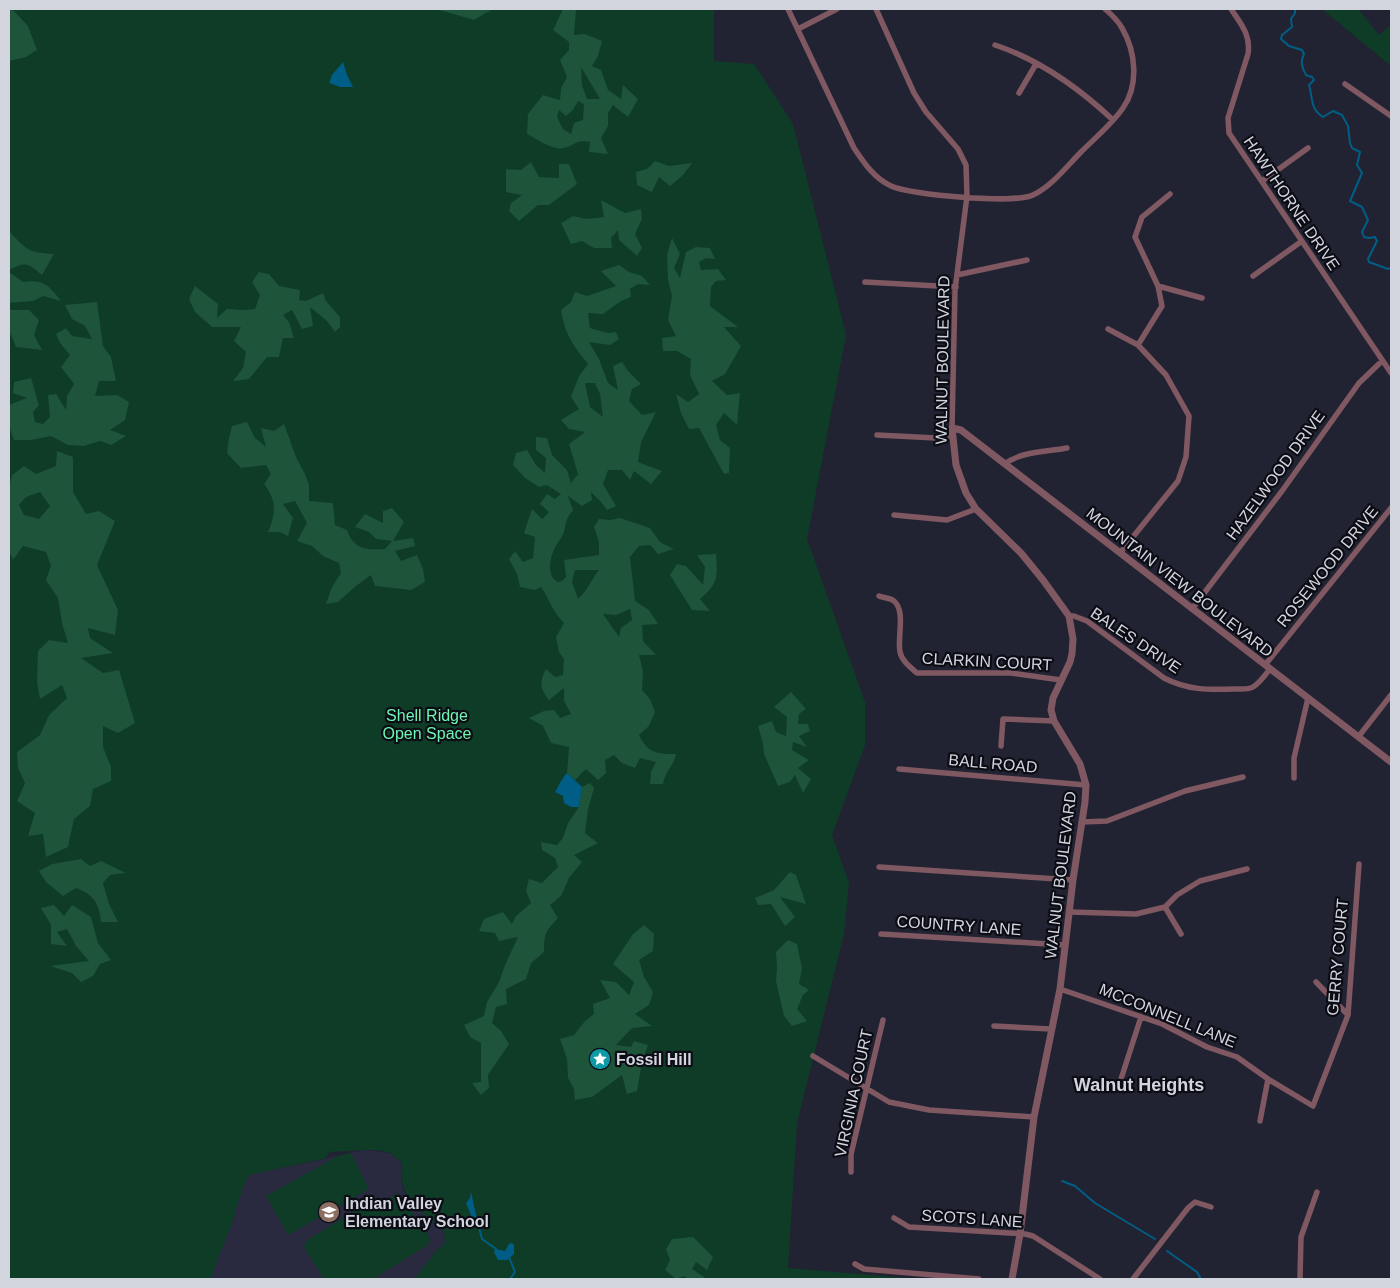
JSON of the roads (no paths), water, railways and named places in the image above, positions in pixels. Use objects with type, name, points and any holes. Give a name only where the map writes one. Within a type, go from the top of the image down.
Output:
[{"type":"street","points":[[788,9],[854,148],[866,166],[878,177],[891,186],[936,196],[1016,199],[1034,195],[1048,185],[1113,120],[1124,106],[1132,85],[1135,70],[1131,47],[1122,27],[1105,9]]},
{"type":"street","points":[[798,28],[836,9]]},
{"type":"street","name":"WALNUT BOULEVARD","points":[[876,9],[914,93],[926,112],[958,149],[966,165],[967,196],[956,286],[952,428],[956,465],[966,493],[976,508],[1021,553],[1069,616],[1073,639],[1070,662],[1051,705],[1054,721],[1080,764],[1086,785],[1064,945],[1060,989],[1034,1118],[1020,1234],[1012,1279]]},
{"type":"street","name":"HAWTHORNE DRIVE","points":[[1232,9],[1245,29],[1250,44],[1228,118],[1232,138],[1391,373]]},
{"type":"street","points":[[995,44],[1010,50],[1075,87],[1089,97],[1113,120]]},
{"type":"street","points":[[1019,93],[1036,64]]},
{"type":"street","points":[[1345,84],[1391,116]]},
{"type":"street","points":[[1262,181],[1308,148]]},
{"type":"street","points":[[1138,345],[1162,306],[1158,286],[1136,237],[1142,217],[1170,194]]},
{"type":"street","points":[[1253,276],[1302,241]]},
{"type":"street","points":[[957,274],[1027,260]]},
{"type":"street","points":[[865,282],[956,286]]},
{"type":"street","points":[[1158,286],[1202,298]]},
{"type":"street","points":[[1108,329],[1138,345],[1166,375],[1189,416],[1184,465],[1178,481],[1120,553]]},
{"type":"street","name":"HAZELWOOD DRIVE","points":[[1192,609],[1282,491],[1359,383],[1382,360]]},
{"type":"street","name":"MOUNTAIN VIEW BOULEVARD","points":[[952,428],[961,430],[1391,762]]},
{"type":"street","points":[[877,435],[936,438],[952,436]]},
{"type":"street","points":[[1005,464],[1010,459],[1021,456],[1067,448]]},
{"type":"street","points":[[894,515],[947,520],[976,508]]},
{"type":"street","name":"ROSEWOOD DRIVE","points":[[1267,667],[1391,508]]},
{"type":"street","name":"CLARKIN COURT","points":[[879,596],[894,600],[899,606],[900,653],[905,662],[917,673],[1011,673],[1061,680]]},
{"type":"street","name":"BALES DRIVE","points":[[1069,616],[1088,621],[1164,678],[1189,688],[1209,690],[1248,689],[1257,684],[1267,667]]},
{"type":"street","points":[[1359,736],[1391,695]]},
{"type":"street","points":[[1294,778],[1294,758],[1308,698]]},
{"type":"street","points":[[1002,746],[1003,719],[1054,721]]},
{"type":"street","name":"BALL ROAD","points":[[899,768],[1086,785]]},
{"type":"street","points":[[1082,822],[1107,821],[1185,790],[1243,777]]},
{"type":"street","name":"GERRY COURT","points":[[1313,1106],[1348,1015],[1359,864]]},
{"type":"street","points":[[879,867],[1073,880]]},
{"type":"street","points":[[1070,912],[1136,914],[1165,907],[1200,881],[1247,869]]},
{"type":"street","points":[[1165,907],[1181,934]]},
{"type":"street","name":"COUNTRY LANE","points":[[881,934],[1064,945]]},
{"type":"street","points":[[1316,982],[1348,1015]]},
{"type":"street","name":"MCCONNELL LANE","points":[[1060,989],[1142,1017],[1181,1032],[1207,1047],[1237,1057],[1268,1079],[1313,1106]]},
{"type":"street","points":[[1121,1079],[1142,1017]]},
{"type":"street","name":"VIRGINIA COURT","points":[[851,1172],[851,1154],[883,1020]]},
{"type":"street","points":[[994,1026],[1051,1029]]},
{"type":"street","points":[[812,1056],[889,1102],[929,1110],[1034,1118]]},
{"type":"street","points":[[1260,1121],[1268,1079]]},
{"type":"street","points":[[1300,1279],[1301,1237],[1317,1192]]},
{"type":"street","points":[[1133,1279],[1188,1208],[1195,1202],[1211,1207]]},
{"type":"street","name":"SCOTS LANE","points":[[894,1218],[909,1228],[1033,1236],[1100,1279]]},
{"type":"street","points":[[855,1264],[864,1269],[978,1279]]},
{"type":"water","points":[[343,62],[353,87],[340,87],[329,83],[332,75]]},
{"type":"water","points":[[567,773],[582,787],[579,807],[571,807],[564,803],[563,796],[555,792]]},
{"type":"water","points":[[471,1192],[476,1215],[482,1224],[479,1227],[475,1225],[466,1203],[470,1198]]},
{"type":"water","points":[[512,1243],[514,1245],[514,1254],[507,1260],[498,1260],[494,1252],[495,1249],[505,1251],[509,1244]]},
{"type":"waterway","points":[[1295,9],[1291,19],[1292,27],[1282,35],[1281,39],[1289,46],[1302,50],[1304,54],[1303,70],[1306,75],[1314,80],[1309,85],[1313,103],[1319,114],[1323,117],[1333,111],[1342,115],[1348,126],[1352,148],[1360,152],[1357,165],[1362,173],[1350,201],[1362,207],[1368,220],[1362,232],[1364,237],[1375,237],[1377,241],[1368,259],[1369,262],[1388,269],[1391,268]]},
{"type":"waterway","points":[[1062,1181],[1075,1186],[1095,1203],[1155,1239]]},
{"type":"waterway","points":[[479,1227],[482,1239],[496,1249]]},
{"type":"waterway","points":[[1167,1251],[1197,1272],[1201,1279]]},
{"type":"waterway","points":[[509,1257],[515,1272],[510,1279]]},
{"type":"place","name":"Fossil Hill","points":[[600,1059]]},
{"type":"place","name":"Indian Valley Elementary School","points":[[329,1212]]},
{"type":"district","name":"Walnut Heights","points":[[1139,1085]]},
{"type":"park label","name":"Shell Ridge Open Space","points":[[427,724]]}]
